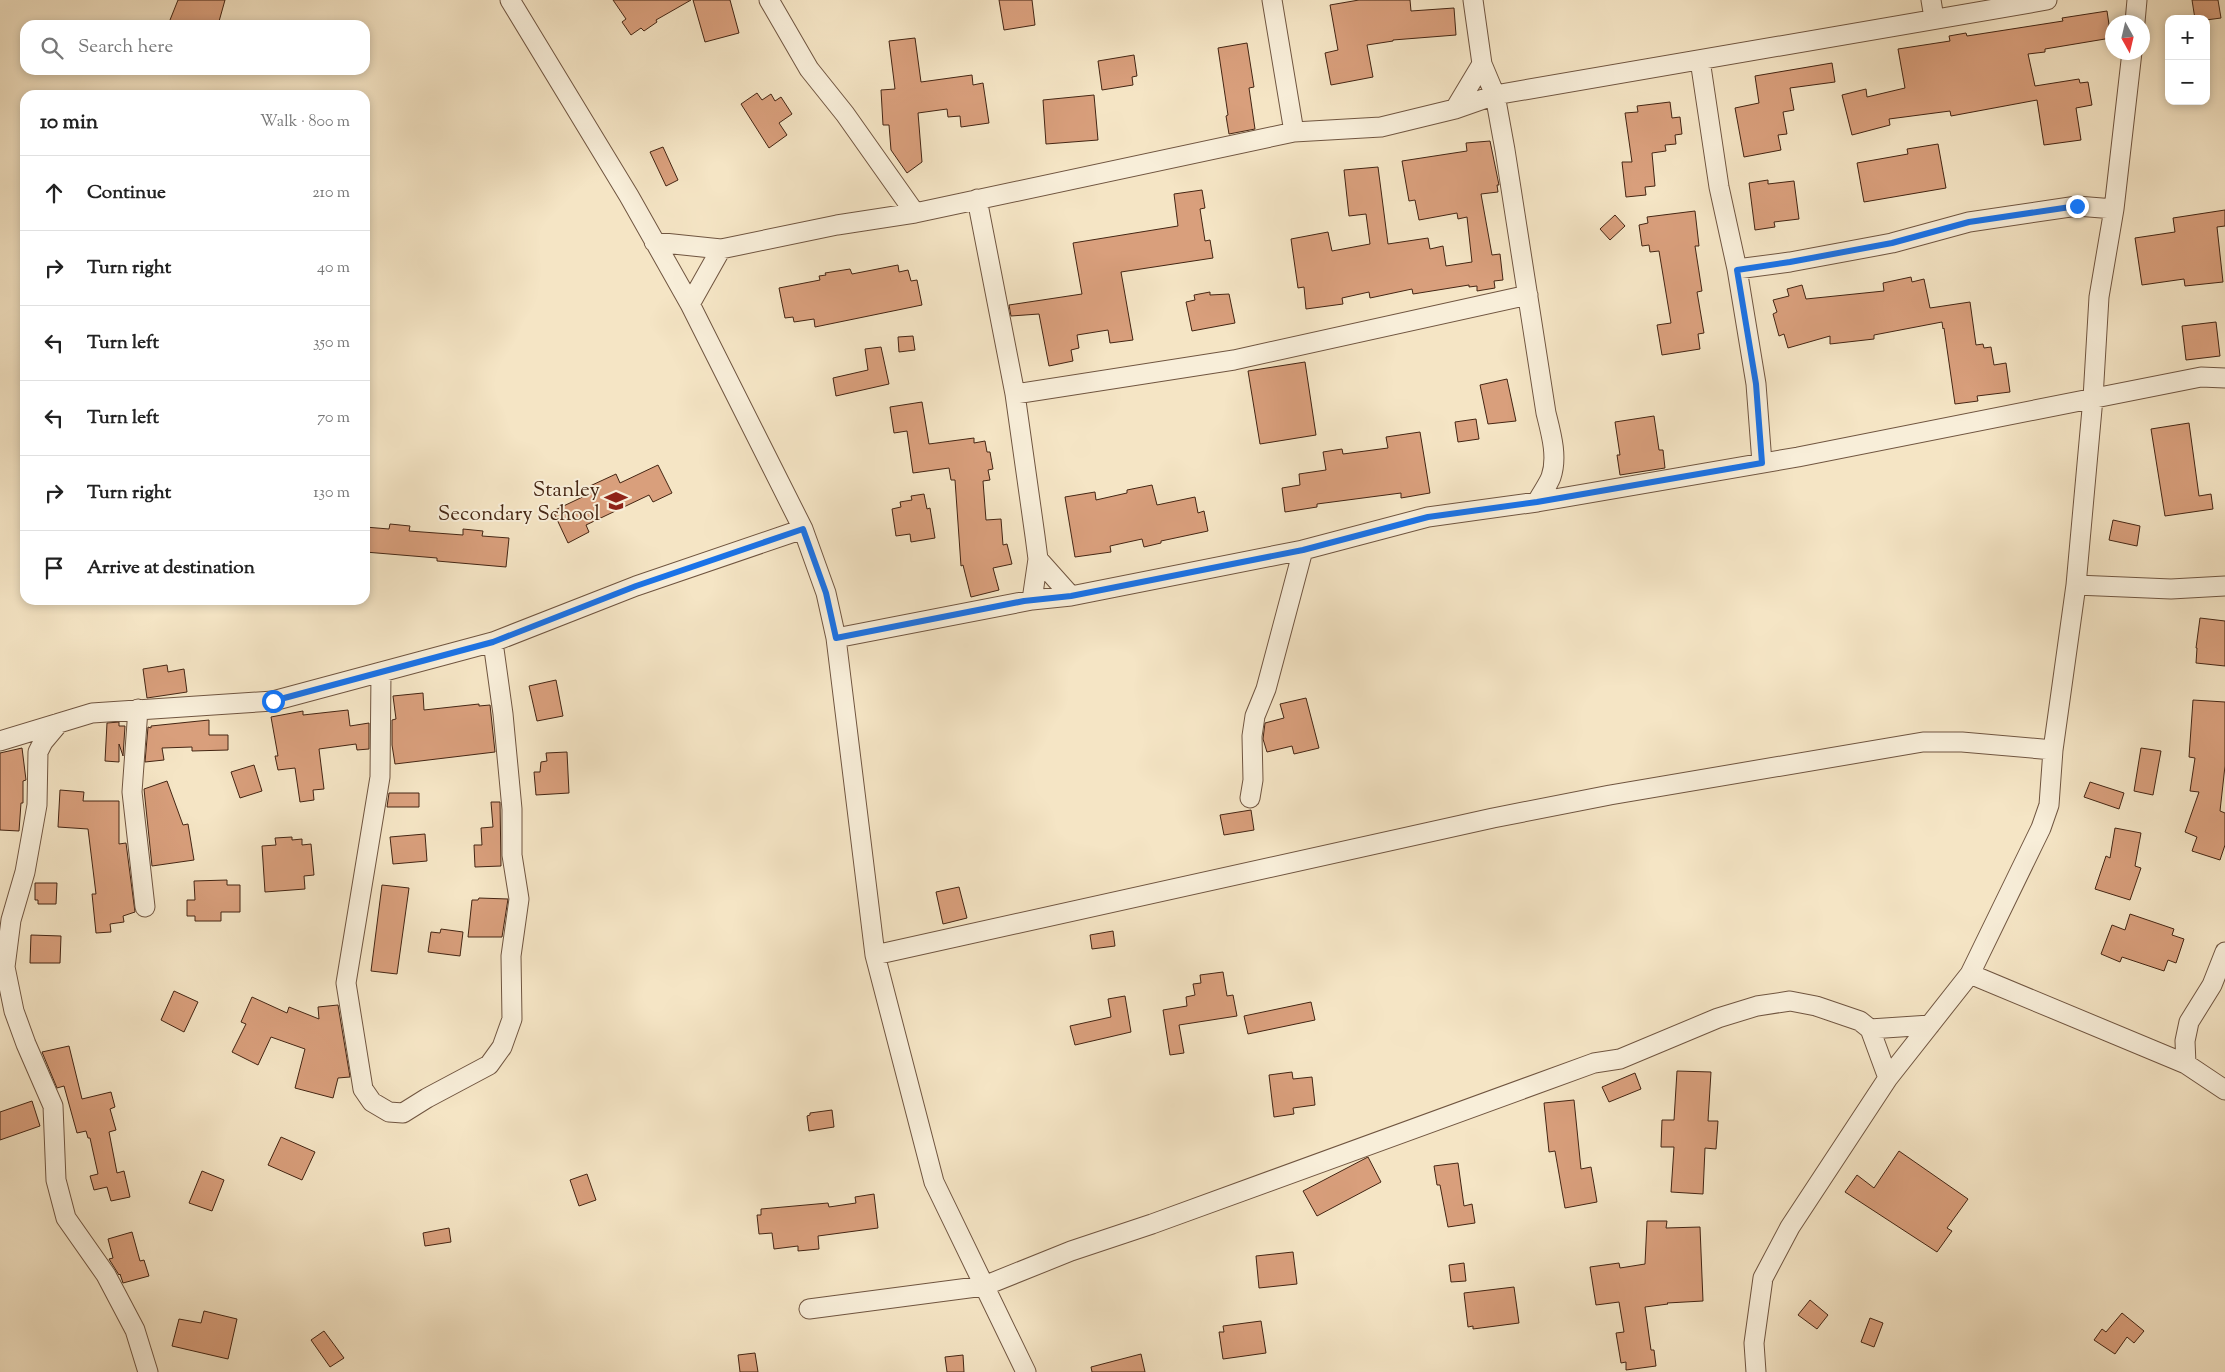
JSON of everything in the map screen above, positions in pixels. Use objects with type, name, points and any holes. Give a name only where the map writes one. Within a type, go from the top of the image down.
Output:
[{"type":"street","points":[[510,0],[629,196],[690,304],[803,529],[826,593],[836,638],[875,955],[934,1182],[1026,1372]]},
{"type":"street","points":[[769,0],[809,69],[845,114],[916,212]]},
{"type":"street","points":[[1272,0],[1294,132]]},
{"type":"street","points":[[1472,0],[1482,64],[1495,95],[1554,454],[1551,476],[1537,502]]},
{"type":"street","points":[[654,242],[721,249],[837,225],[916,212],[1294,132],[1381,126],[1455,109],[1495,95],[1915,24],[1932,9],[2047,0]]},
{"type":"street","points":[[2135,15],[2136,0]]},
{"type":"street","points":[[1700,60],[1719,187],[1737,270],[1756,384],[1762,463]]},
{"type":"street","points":[[1756,1372],[1754,1344],[1762,1278],[1790,1227],[1888,1078],[1970,974],[2042,828],[2049,805],[2054,750],[2076,585],[2093,398],[2099,297],[2114,209],[2131,60]]},
{"type":"street","points":[[1455,109],[1482,64]]},
{"type":"street","points":[[977,199],[1015,394],[1038,559],[1032,600]]},
{"type":"street","points":[[1737,270],[1892,243],[1969,222],[2077,206],[2114,209]]},
{"type":"street","points":[[690,304],[721,249]]},
{"type":"street","points":[[1015,394],[1234,360],[1528,295]]},
{"type":"street","points":[[836,638],[1032,600],[1071,596],[1303,550],[1428,517],[1537,502],[1762,463],[2201,377],[2225,378]]},
{"type":"street","points":[[0,741],[92,713],[273,701],[493,642],[636,586],[803,529]]},
{"type":"street","points":[[1250,798],[1253,780],[1252,736],[1255,716],[1266,689],[1303,550]]},
{"type":"street","points":[[1038,559],[1071,596]]},
{"type":"street","points":[[2076,585],[2171,589],[2225,586]]},
{"type":"street","points":[[381,672],[380,777],[346,983],[363,1089],[372,1102],[389,1112],[403,1113],[426,1098],[489,1065],[502,1046],[512,1019],[511,956],[519,899],[512,855],[512,809],[503,714],[493,642]]},
{"type":"street","points":[[138,709],[132,792],[145,907]]},
{"type":"street","points":[[59,723],[43,742],[38,752],[37,805],[25,872],[11,920],[6,967],[17,1019],[53,1106],[56,1180],[66,1218],[110,1283],[135,1330],[148,1372]]},
{"type":"street","points":[[875,955],[1493,818],[1610,795],[1923,742],[1962,742],[2054,750]]},
{"type":"street","points":[[2186,1064],[2185,1041],[2189,1022],[2212,985],[2225,952]]},
{"type":"street","points":[[1970,974],[2186,1064],[2225,1090]]},
{"type":"street","points":[[809,1309],[984,1286],[1071,1251],[1161,1221],[1594,1064],[1620,1059],[1718,1018],[1757,1006],[1790,1002],[1816,1006],[1860,1021],[1870,1029],[1888,1078]]},
{"type":"street","points":[[1870,1029],[1930,1025]]},
{"type":"building","points":[[178,0],[225,0],[219,20],[170,20]]},
{"type":"building","points":[[613,0],[691,0],[656,20],[657,22],[644,31],[641,28],[631,35],[622,22],[626,19]]},
{"type":"building","points":[[693,0],[730,0],[739,33],[705,42]]},
{"type":"building","points":[[999,0],[1032,0],[1035,25],[1004,30]]},
{"type":"building","points":[[1359,0],[1410,0],[1411,11],[1454,8],[1456,35],[1393,40],[1367,45],[1373,77],[1331,85],[1325,53],[1338,50],[1330,5]]},
{"type":"building","points":[[2192,0],[2218,0],[2221,18],[2210,19],[2210,15],[2194,15]]},
{"type":"building","points":[[2107,11],[2108,15],[2105,15],[2105,39],[2045,49],[2045,52],[2028,54],[2035,86],[2079,79],[2080,83],[2088,82],[2092,105],[2076,108],[2081,140],[2044,145],[2037,100],[1951,116],[1950,111],[1889,119],[1890,125],[1852,135],[1842,95],[1866,89],[1867,97],[1905,88],[1898,49],[1950,41],[1949,36],[1966,33],[1967,36],[2063,21],[2062,18]]},
{"type":"building","points":[[915,38],[921,82],[972,75],[973,85],[983,83],[989,123],[961,127],[960,116],[948,117],[947,109],[918,113],[922,162],[907,173],[891,150],[889,125],[883,125],[881,90],[895,89],[889,41]]},
{"type":"building","points":[[1247,43],[1254,87],[1249,88],[1255,129],[1229,134],[1218,48]]},
{"type":"building","points":[[1134,55],[1137,76],[1132,77],[1133,85],[1102,90],[1098,61]]},
{"type":"building","points":[[1832,63],[1835,82],[1790,88],[1794,110],[1783,112],[1787,134],[1778,135],[1781,150],[1744,157],[1735,108],[1759,103],[1755,76]]},
{"type":"building","points":[[757,93],[762,100],[771,94],[775,101],[781,97],[792,114],[779,123],[787,135],[769,148],[741,104]]},
{"type":"building","points":[[1094,95],[1098,140],[1046,144],[1043,100]]},
{"type":"building","points":[[1670,102],[1672,118],[1680,117],[1682,134],[1675,135],[1676,144],[1665,145],[1666,151],[1652,153],[1655,186],[1645,187],[1646,195],[1626,197],[1622,162],[1632,162],[1625,113],[1638,112],[1637,106]]},
{"type":"building","points":[[1490,141],[1499,185],[1497,185],[1498,192],[1481,194],[1492,255],[1500,254],[1503,280],[1494,281],[1495,288],[1477,291],[1477,286],[1469,287],[1469,285],[1413,294],[1412,289],[1370,298],[1369,292],[1342,298],[1343,304],[1306,309],[1304,287],[1298,288],[1291,239],[1328,232],[1332,251],[1370,244],[1366,214],[1349,216],[1344,170],[1378,167],[1388,244],[1428,238],[1430,249],[1443,246],[1446,266],[1472,262],[1467,217],[1458,219],[1457,213],[1419,220],[1415,200],[1409,201],[1402,161],[1467,151],[1466,143]]},
{"type":"building","points":[[1938,144],[1946,188],[1864,202],[1857,163],[1908,154],[1907,149]]},
{"type":"building","points":[[663,147],[678,180],[666,186],[650,152]]},
{"type":"building","points":[[1768,180],[1768,184],[1794,181],[1799,219],[1774,222],[1775,227],[1755,230],[1749,183]]},
{"type":"building","points":[[1202,190],[1205,208],[1200,209],[1205,241],[1210,240],[1213,258],[1121,272],[1133,340],[1110,343],[1108,330],[1077,335],[1079,348],[1071,350],[1073,361],[1049,366],[1039,314],[1011,316],[1009,305],[1082,294],[1073,243],[1178,226],[1174,194]]},
{"type":"building","points":[[2225,210],[2225,226],[2217,227],[2223,282],[2185,286],[2184,279],[2142,285],[2135,238],[2175,232],[2173,218]]},
{"type":"building","points":[[1695,211],[1699,246],[1695,246],[1702,291],[1697,292],[1704,333],[1698,334],[1700,349],[1662,355],[1657,325],[1671,323],[1659,251],[1650,252],[1649,245],[1642,246],[1639,225],[1648,223],[1647,217]]},
{"type":"building","points":[[1615,215],[1625,226],[1610,240],[1600,229]]},
{"type":"building","points":[[898,265],[899,272],[908,270],[911,281],[917,280],[922,305],[815,327],[814,319],[794,322],[793,317],[785,318],[779,288],[820,280],[819,276],[826,275],[825,273],[850,269],[852,274]]},
{"type":"building","points":[[1911,277],[1912,282],[1924,279],[1930,308],[1970,302],[1976,345],[1983,344],[1984,348],[1991,347],[1994,365],[2006,363],[2010,392],[1977,396],[1978,401],[1955,404],[1942,322],[1874,335],[1874,339],[1830,344],[1830,336],[1788,348],[1784,334],[1779,336],[1773,314],[1777,312],[1773,300],[1789,296],[1787,289],[1802,285],[1806,299],[1884,291],[1883,283]]},
{"type":"building","points":[[1210,292],[1210,295],[1229,294],[1235,323],[1192,331],[1186,302],[1195,300],[1194,295]]},
{"type":"building","points":[[2216,322],[2220,356],[2186,360],[2182,326]]},
{"type":"building","points":[[913,336],[915,350],[899,352],[898,337]]},
{"type":"building","points":[[881,347],[889,384],[836,396],[833,378],[868,370],[865,349]]},
{"type":"building","points":[[1305,362],[1316,435],[1260,444],[1248,371]]},
{"type":"building","points":[[1507,379],[1516,421],[1488,424],[1480,385]]},
{"type":"building","points":[[922,402],[929,444],[974,438],[974,443],[985,441],[987,452],[990,452],[993,469],[988,470],[990,480],[983,481],[986,520],[1001,519],[1003,545],[1007,544],[1012,564],[993,568],[999,590],[971,597],[963,565],[961,566],[955,480],[951,480],[949,468],[913,473],[907,431],[894,433],[890,407]]},
{"type":"building","points":[[1654,416],[1659,450],[1663,450],[1665,468],[1620,475],[1617,455],[1620,455],[1615,422]]},
{"type":"building","points":[[1476,419],[1479,439],[1458,442],[1455,422]]},
{"type":"building","points":[[2189,423],[2199,496],[2211,494],[2213,509],[2165,516],[2151,429]]},
{"type":"building","points":[[1420,432],[1430,493],[1401,498],[1401,493],[1317,504],[1317,507],[1285,512],[1282,488],[1300,485],[1299,474],[1326,470],[1323,452],[1342,449],[1343,454],[1388,448],[1386,437]]},
{"type":"building","points":[[658,465],[672,493],[653,502],[649,495],[586,525],[589,532],[568,543],[553,511],[593,492],[590,486],[616,474],[620,483]]},
{"type":"building","points":[[1152,485],[1157,505],[1195,497],[1198,513],[1204,511],[1208,531],[1161,541],[1161,543],[1144,547],[1142,539],[1110,546],[1111,552],[1075,557],[1065,497],[1095,492],[1096,500],[1127,493],[1127,490]]},
{"type":"building","points":[[924,494],[927,509],[930,508],[935,538],[911,542],[910,534],[896,536],[892,509],[901,507],[900,502],[912,500],[911,496]]},
{"type":"building","points":[[2113,520],[2140,526],[2137,546],[2109,540]]},
{"type":"building","points":[[390,524],[410,526],[409,531],[463,535],[463,529],[483,531],[482,536],[509,538],[506,567],[437,561],[437,558],[370,552],[370,527],[389,529]]},
{"type":"building","points":[[2200,618],[2225,621],[2225,666],[2196,663]]},
{"type":"building","points":[[167,665],[168,672],[184,669],[187,692],[147,698],[143,669]]},
{"type":"building","points":[[556,680],[563,716],[537,721],[529,686]]},
{"type":"building","points":[[423,693],[424,710],[479,704],[479,706],[490,705],[495,752],[395,764],[392,745],[392,720],[396,719],[393,696]]},
{"type":"building","points":[[1306,698],[1319,748],[1294,754],[1292,746],[1267,752],[1263,739],[1265,723],[1284,718],[1280,704]]},
{"type":"building","points":[[2193,700],[2225,702],[2225,766],[2220,811],[2225,813],[2225,845],[2220,860],[2192,851],[2197,837],[2185,832],[2199,792],[2190,791],[2195,758],[2189,757]]},
{"type":"building","points":[[348,710],[350,726],[369,723],[369,749],[357,750],[356,744],[319,749],[324,789],[313,790],[314,800],[300,802],[295,768],[278,770],[275,756],[278,756],[271,717],[303,711],[303,715]]},
{"type":"building","points":[[209,720],[209,735],[228,735],[228,750],[192,751],[192,747],[162,748],[164,760],[145,762],[148,727]]},
{"type":"building","points":[[119,722],[119,726],[125,726],[123,756],[119,744],[119,762],[105,761],[107,723]]},
{"type":"building","points":[[22,748],[26,780],[23,781],[23,803],[21,803],[19,831],[0,830],[0,753]]},
{"type":"building","points":[[2141,748],[2161,751],[2153,795],[2134,791]]},
{"type":"building","points":[[567,752],[569,793],[536,795],[534,772],[540,772],[541,762],[547,761],[546,753]]},
{"type":"building","points":[[254,765],[262,791],[240,798],[231,772]]},
{"type":"building","points":[[167,781],[183,825],[188,824],[194,860],[152,866],[144,789]]},
{"type":"building","points":[[2090,782],[2124,793],[2119,809],[2084,797]]},
{"type":"building","points":[[60,790],[84,792],[83,801],[119,801],[119,844],[126,843],[135,912],[123,916],[124,922],[110,924],[111,932],[96,933],[92,894],[96,894],[88,829],[58,827]]},
{"type":"building","points":[[389,793],[419,793],[419,807],[387,807]]},
{"type":"building","points":[[491,802],[500,802],[501,866],[475,867],[474,845],[482,845],[481,828],[493,827]]},
{"type":"building","points":[[1251,810],[1254,830],[1224,835],[1220,815]]},
{"type":"building","points":[[2115,828],[2141,833],[2135,866],[2141,868],[2130,900],[2095,889],[2106,856],[2110,858]]},
{"type":"building","points":[[425,834],[427,861],[393,864],[390,837]]},
{"type":"building","points":[[292,837],[292,840],[302,839],[302,845],[311,844],[314,875],[304,876],[305,889],[265,892],[262,846],[276,845],[275,838]]},
{"type":"building","points":[[227,880],[227,885],[240,885],[240,912],[221,912],[221,921],[195,921],[195,916],[187,916],[187,900],[195,900],[194,881]]},
{"type":"building","points":[[35,883],[57,883],[56,904],[38,904],[38,900],[35,900]]},
{"type":"building","points":[[382,885],[409,888],[397,974],[371,971]]},
{"type":"building","points":[[959,887],[967,918],[943,924],[936,892]]},
{"type":"building","points":[[479,898],[508,899],[502,937],[468,937],[472,900],[478,900]]},
{"type":"building","points":[[2130,914],[2174,929],[2172,935],[2184,939],[2176,963],[2168,960],[2164,971],[2122,957],[2120,962],[2101,954],[2112,925],[2125,930]]},
{"type":"building","points":[[441,929],[463,932],[460,956],[428,952],[431,932],[440,933]]},
{"type":"building","points":[[1113,931],[1115,946],[1092,949],[1090,935]]},
{"type":"building","points":[[31,935],[61,936],[60,963],[30,963]]},
{"type":"building","points":[[1223,972],[1227,996],[1233,995],[1237,1016],[1179,1025],[1184,1053],[1170,1055],[1163,1010],[1187,1006],[1186,997],[1195,995],[1193,984],[1201,983],[1200,975]]},
{"type":"building","points":[[174,991],[198,1002],[184,1032],[161,1020]]},
{"type":"building","points":[[1125,996],[1131,1032],[1075,1045],[1070,1026],[1111,1017],[1108,999]]},
{"type":"building","points":[[252,997],[287,1013],[289,1007],[319,1019],[318,1007],[338,1005],[350,1077],[338,1078],[333,1098],[295,1088],[305,1049],[271,1037],[258,1065],[232,1052],[246,1024],[241,1022]]},
{"type":"building","points":[[1311,1002],[1315,1020],[1248,1034],[1244,1016]]},
{"type":"building","points":[[69,1046],[82,1099],[111,1092],[115,1107],[110,1109],[116,1130],[109,1132],[117,1173],[124,1171],[130,1197],[111,1201],[107,1187],[94,1190],[90,1176],[98,1174],[90,1138],[88,1138],[86,1131],[77,1133],[64,1086],[57,1088],[42,1052]]},
{"type":"building","points":[[1677,1071],[1711,1072],[1708,1121],[1718,1121],[1716,1149],[1705,1148],[1703,1194],[1671,1192],[1674,1147],[1661,1147],[1662,1120],[1674,1120]]},
{"type":"building","points":[[1292,1072],[1293,1079],[1312,1077],[1315,1105],[1293,1108],[1294,1114],[1274,1117],[1269,1075]]},
{"type":"building","points":[[1635,1073],[1641,1089],[1609,1102],[1602,1087]]},
{"type":"building","points":[[1574,1100],[1581,1169],[1591,1167],[1597,1202],[1565,1208],[1555,1151],[1549,1152],[1544,1103]]},
{"type":"building","points":[[32,1101],[40,1126],[0,1140],[0,1112]]},
{"type":"building","points":[[832,1110],[834,1127],[809,1131],[807,1116],[810,1113]]},
{"type":"building","points":[[281,1137],[315,1152],[302,1180],[268,1165]]},
{"type":"building","points":[[1899,1151],[1968,1199],[1947,1228],[1952,1231],[1937,1252],[1845,1192],[1857,1175],[1874,1188]]},
{"type":"building","points":[[1368,1157],[1381,1182],[1317,1216],[1303,1191]]},
{"type":"building","points":[[1458,1163],[1464,1206],[1472,1204],[1475,1223],[1448,1227],[1440,1185],[1437,1185],[1434,1166]]},
{"type":"building","points":[[202,1171],[224,1180],[212,1211],[189,1203]]},
{"type":"building","points":[[587,1174],[596,1200],[579,1206],[570,1180]]},
{"type":"building","points":[[874,1194],[878,1228],[818,1236],[819,1249],[798,1251],[798,1246],[774,1249],[772,1233],[759,1234],[757,1215],[761,1215],[761,1209],[828,1203],[829,1207],[856,1203],[855,1197]]},
{"type":"building","points":[[1647,1221],[1667,1221],[1666,1228],[1700,1227],[1703,1301],[1667,1303],[1645,1307],[1651,1350],[1654,1350],[1656,1366],[1626,1370],[1626,1362],[1621,1363],[1616,1333],[1624,1332],[1619,1302],[1596,1305],[1590,1267],[1619,1263],[1620,1268],[1645,1264]]},
{"type":"building","points":[[449,1228],[451,1242],[425,1246],[423,1233]]},
{"type":"building","points":[[132,1232],[140,1261],[144,1260],[149,1276],[123,1283],[120,1274],[109,1259],[113,1258],[108,1239]]},
{"type":"building","points":[[1293,1252],[1297,1284],[1259,1288],[1256,1256]]},
{"type":"building","points":[[1464,1263],[1466,1281],[1451,1282],[1449,1265]]},
{"type":"building","points":[[1514,1287],[1519,1323],[1473,1329],[1473,1326],[1468,1327],[1464,1293]]},
{"type":"building","points":[[1810,1300],[1828,1315],[1817,1329],[1798,1315]]},
{"type":"building","points":[[204,1311],[237,1319],[228,1359],[172,1346],[179,1319],[201,1323]]},
{"type":"building","points":[[2122,1313],[2144,1331],[2134,1343],[2127,1337],[2115,1354],[2094,1340],[2102,1329],[2106,1332]]},
{"type":"building","points":[[1870,1318],[1883,1323],[1874,1347],[1861,1342]]},
{"type":"building","points":[[1261,1321],[1266,1353],[1223,1359],[1219,1332],[1224,1332],[1223,1326]]},
{"type":"building","points":[[324,1331],[344,1358],[330,1367],[311,1340]]},
{"type":"building","points":[[755,1353],[758,1372],[740,1372],[738,1355]]},
{"type":"building","points":[[1141,1354],[1145,1372],[1092,1372],[1091,1367]]},
{"type":"building","points":[[963,1355],[964,1372],[947,1372],[945,1357]]},
{"type":"place","name":"Stanley Secondary School","points":[[616,501]]},
{"type":"route","points":[[273,701],[493,642],[636,586],[803,529],[826,593],[836,638],[1024,601],[1071,596],[1303,550],[1428,517],[1537,502],[1762,463],[1756,384],[1750,358],[1737,270],[1892,243],[1969,222],[2077,206]]}]
